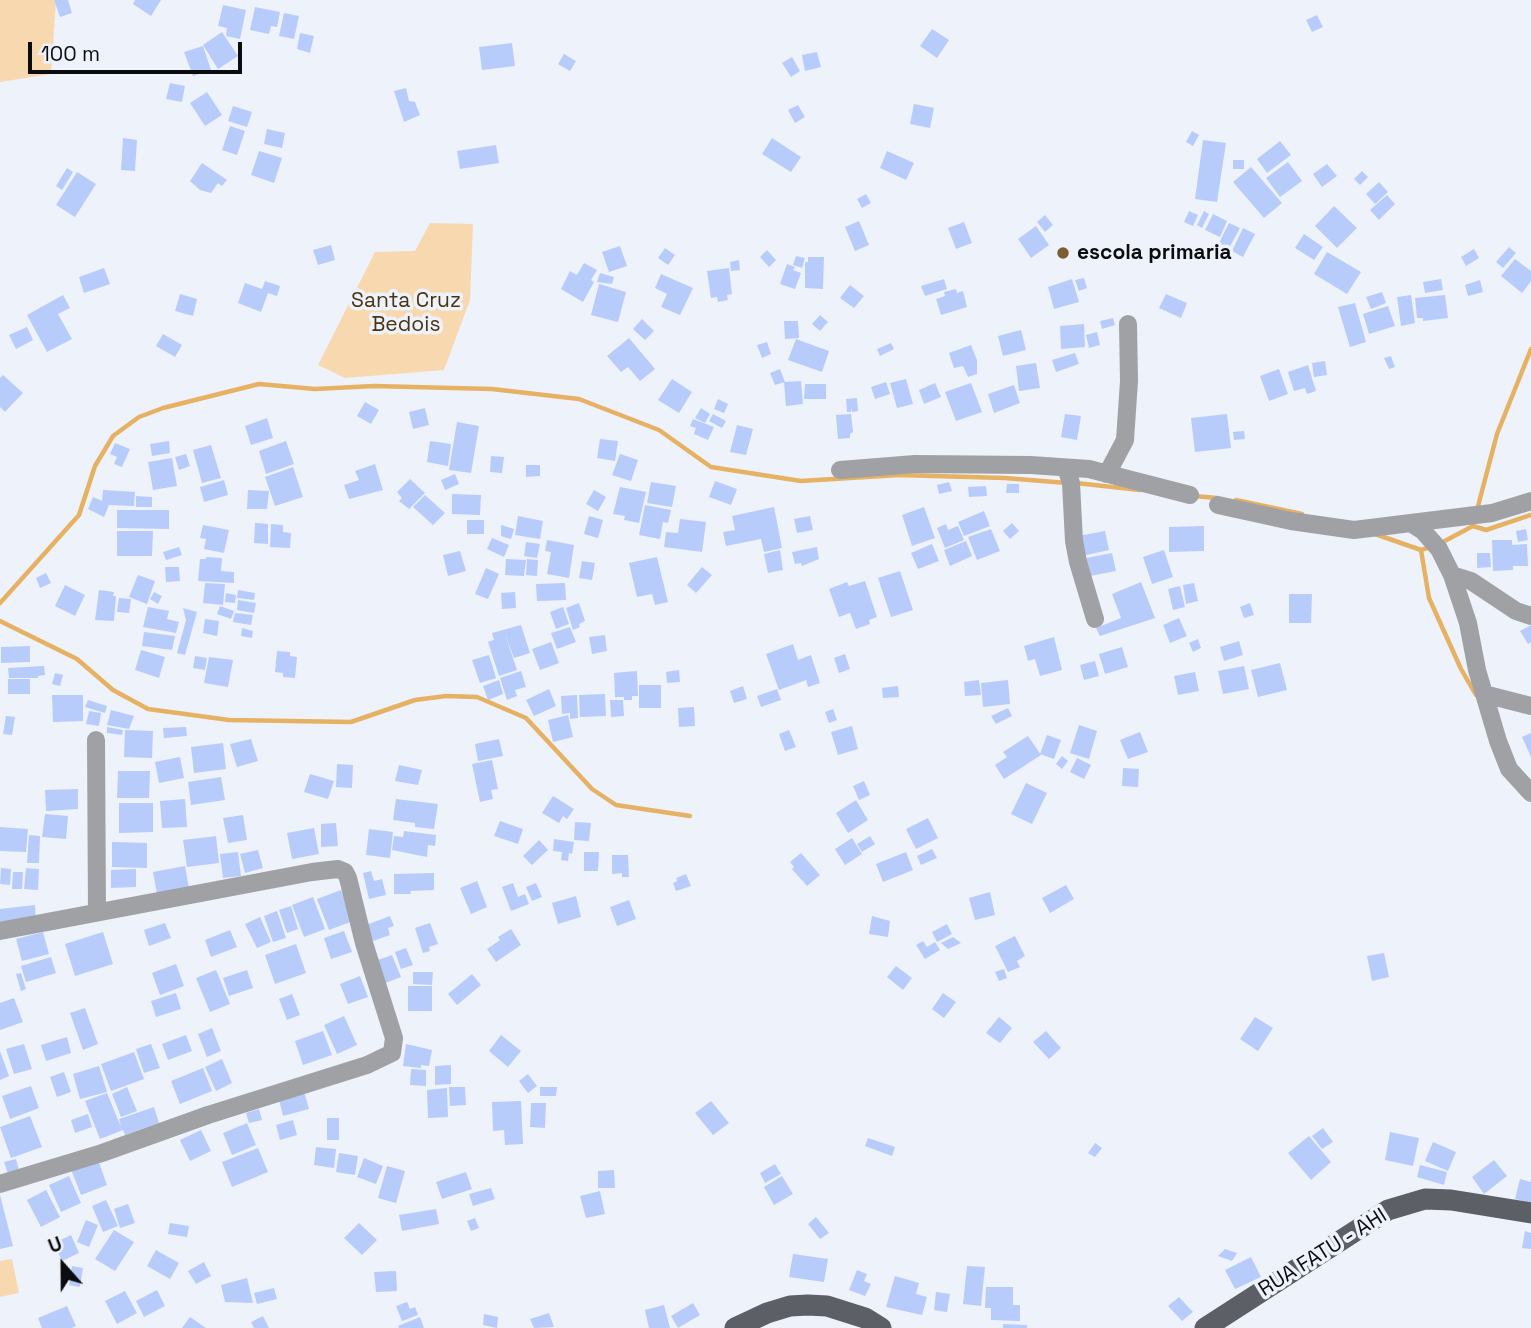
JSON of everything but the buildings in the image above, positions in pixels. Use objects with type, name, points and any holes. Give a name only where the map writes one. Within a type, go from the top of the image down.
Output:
[{"type":"main road","name":"RUA FATU - AHI","points":[[1205,1328],[1388,1210],[1424,1199],[1451,1200],[1531,1213]]},
{"type":"main road","points":[[735,1328],[767,1313],[790,1306],[808,1305],[840,1310],[865,1318],[881,1328]]},
{"type":"street","points":[[1107,474],[1125,440],[1129,381],[1128,324]]},
{"type":"street","points":[[840,470],[915,464],[1031,465],[1107,474],[1190,495]]},
{"type":"street","points":[[1066,468],[1071,483],[1074,541],[1078,562],[1095,619]]},
{"type":"street","points":[[1218,505],[1354,530],[1492,513],[1531,501]]},
{"type":"street","points":[[1412,524],[1423,531],[1439,549],[1452,575],[1468,623],[1498,741],[1509,769],[1531,793]]},
{"type":"street","points":[[1452,575],[1471,581],[1516,611],[1531,616]]},
{"type":"street","points":[[1484,694],[1531,706]]},
{"type":"street","points":[[96,740],[97,912]]},
{"type":"street","points":[[0,931],[338,869],[345,872],[394,1038],[392,1053],[367,1065],[0,1184]]},
{"type":"green space","points":[[0,0],[56,0],[51,74],[0,82]]},
{"type":"green space","name":"Santa Cruz Bedois","points":[[430,223],[473,224],[470,300],[444,370],[345,378],[318,365],[375,252],[415,251]]},
{"type":"green space","points":[[12,1259],[19,1293],[0,1297],[0,1261]]},
{"type":"waterway","points":[[1477,510],[1497,434],[1531,349]]},
{"type":"waterway","points":[[0,603],[79,515],[95,466],[113,436],[139,417],[163,408],[259,384],[315,389],[374,386],[492,389],[579,399],[659,430],[711,467],[801,481],[899,475],[1067,483]]},
{"type":"waterway","points":[[1076,483],[1140,490]]},
{"type":"waterway","points":[[1194,496],[1217,498]]},
{"type":"waterway","points":[[1236,500],[1302,514]]},
{"type":"waterway","points":[[1441,543],[1473,526],[1486,530],[1531,515]]},
{"type":"waterway","points":[[1375,534],[1421,550],[1430,547]]},
{"type":"waterway","points":[[1421,550],[1429,598],[1461,669],[1476,695]]},
{"type":"waterway","points":[[0,621],[77,659],[113,690],[148,709],[229,720],[351,722],[415,700],[446,696],[477,697],[526,718],[592,789],[616,805],[690,816]]},
{"type":"place","name":"escola primaria","points":[[1063,253]]}]
